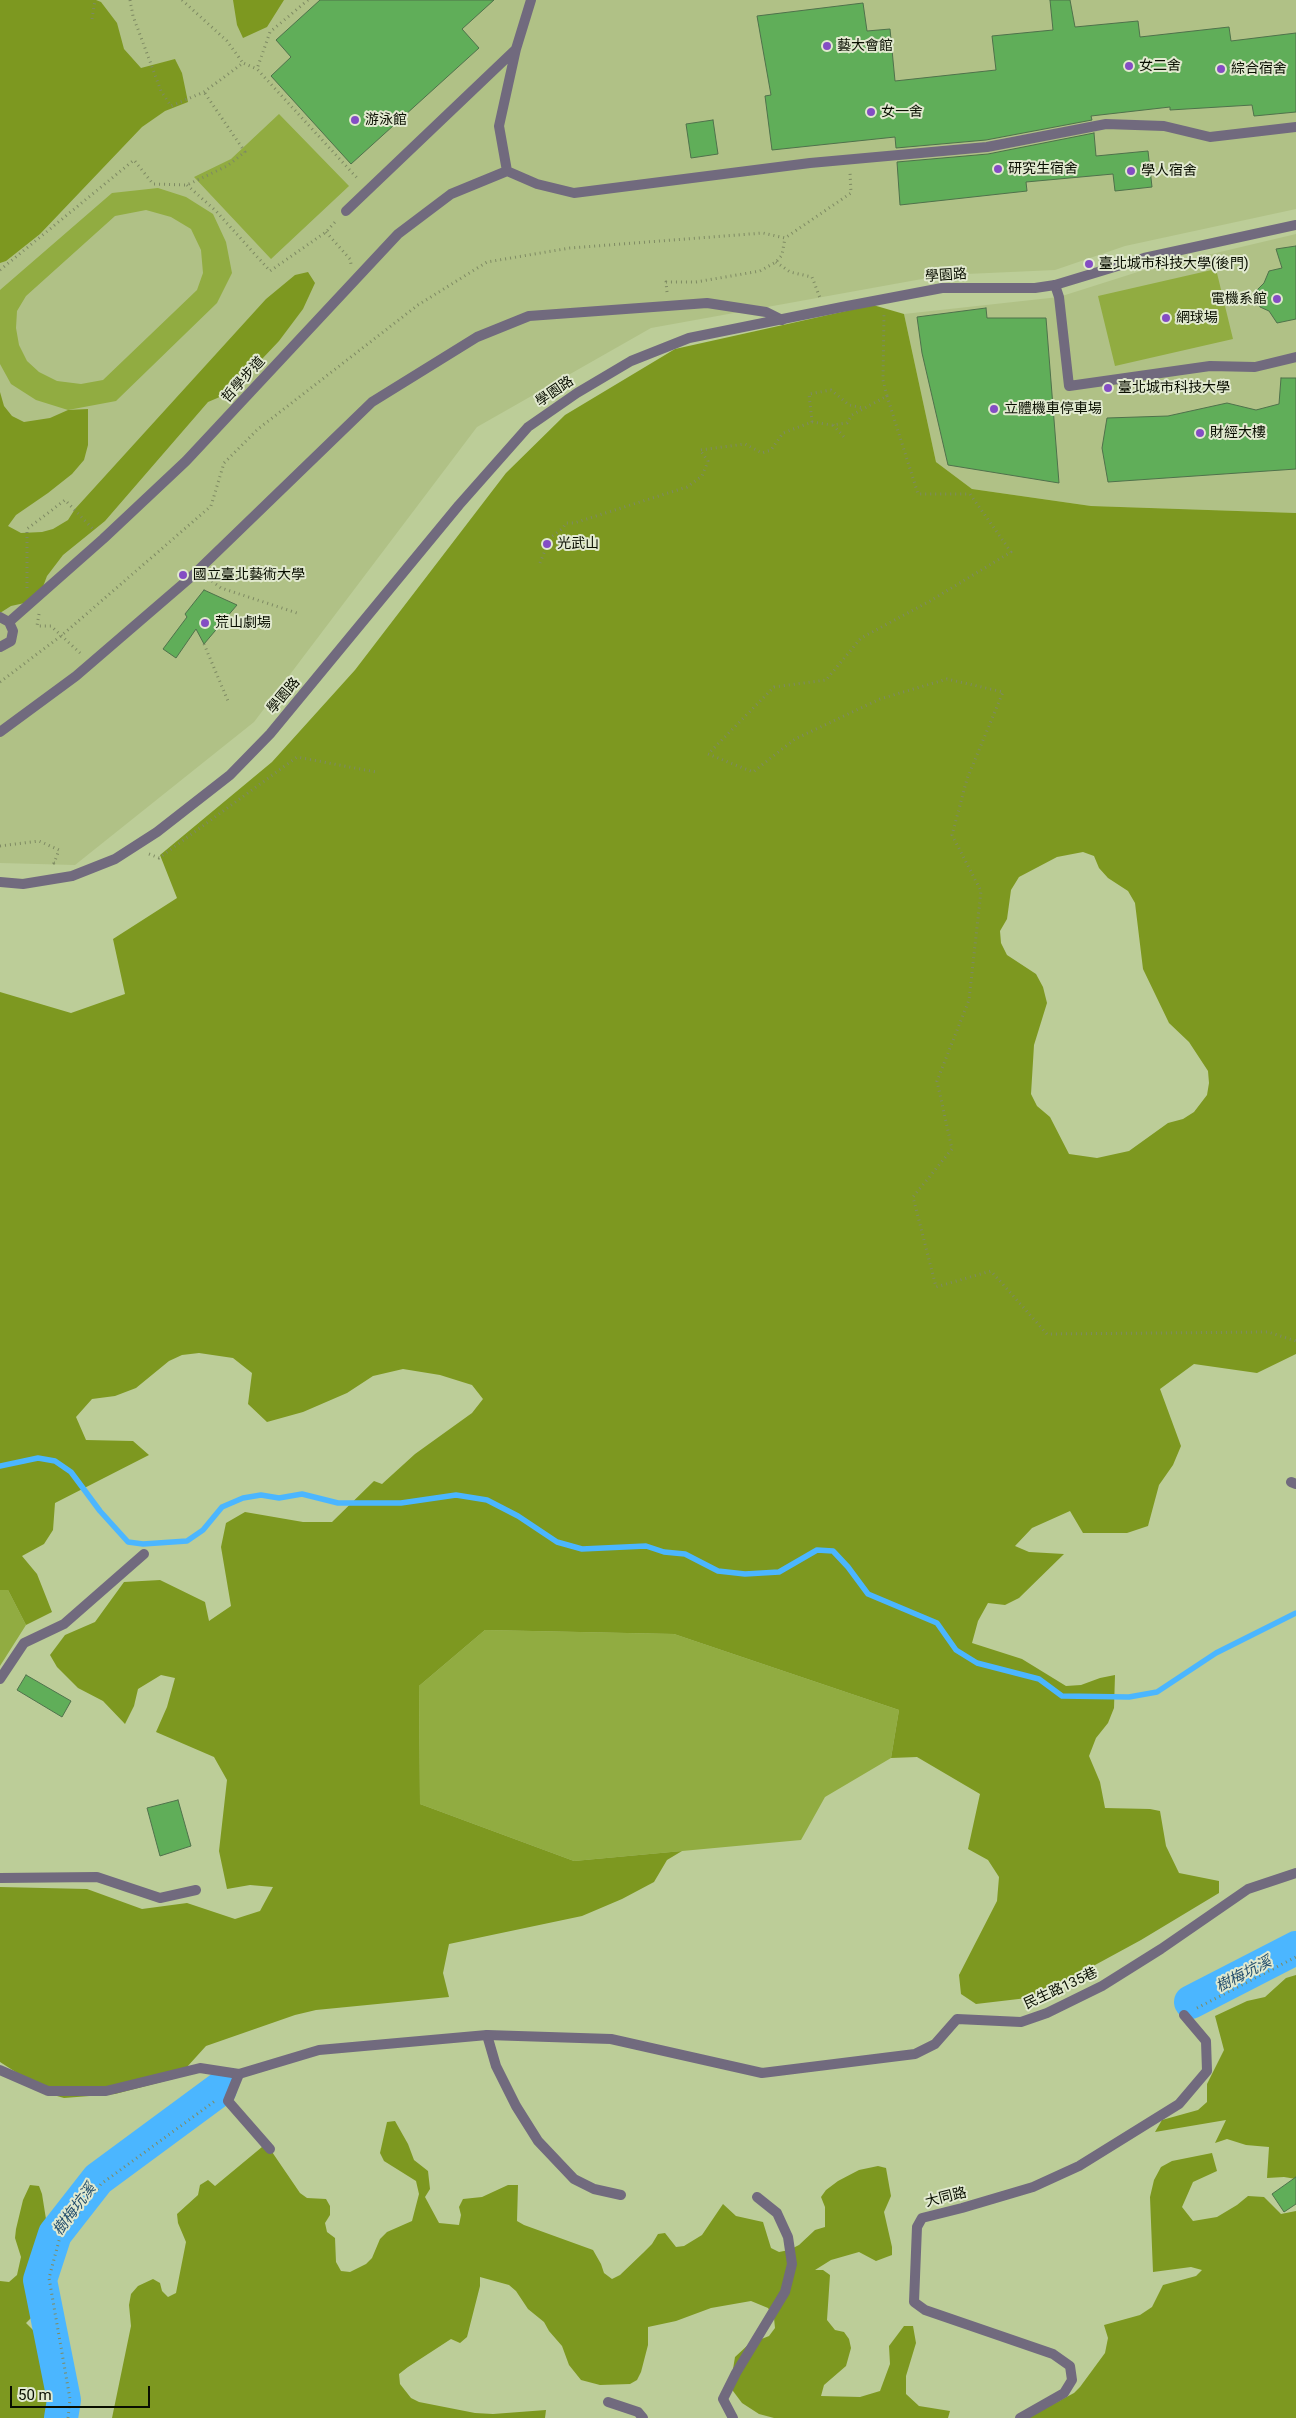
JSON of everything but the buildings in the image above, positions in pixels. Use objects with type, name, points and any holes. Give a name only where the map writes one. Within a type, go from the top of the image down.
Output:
[{"type":"street","points":[[531,0],[516,48],[499,126],[507,170],[537,184],[574,193],[810,163],[987,147],[1106,124],[1164,126],[1210,137],[1296,127]]},
{"type":"street","points":[[346,211],[516,48]]},
{"type":"street","name":"哲學步道","points":[[5,620],[32,600],[103,539],[219,427],[398,234],[451,194],[507,170]]},
{"type":"street","name":"學園路","points":[[0,882],[23,884],[72,876],[115,859],[158,832],[230,775],[270,734],[459,505],[528,427],[577,393],[631,361],[689,338],[942,288],[1035,288],[1055,285],[1144,258],[1296,225]]},
{"type":"street","points":[[1055,285],[1059,297],[1069,386],[1210,366],[1255,367],[1296,357]]},
{"type":"street","points":[[0,732],[92,663],[198,570],[372,402],[477,337],[529,316],[667,306],[707,304],[766,312],[782,320]]},
{"type":"street","points":[[0,648],[10,641],[13,631],[5,620]]},
{"type":"street","points":[[0,1679],[24,1643],[64,1624],[144,1554]]},
{"type":"street","name":"民生路135巷","points":[[487,2034],[611,2039],[762,2073],[915,2054],[935,2044],[957,2019],[1021,2022],[1047,2013],[1102,1986],[1161,1949],[1248,1889],[1296,1873]]},
{"type":"street","points":[[0,1878],[97,1877],[160,1898],[196,1890]]},
{"type":"street","name":"大同路","points":[[1020,2418],[1064,2393],[1072,2380],[1070,2366],[1053,2354],[924,2310],[914,2302],[917,2227],[922,2218],[1033,2187],[1079,2166],[1179,2104],[1207,2071],[1206,2041],[1184,2015]]},
{"type":"street","points":[[0,2070],[48,2091],[106,2091],[200,2068],[239,2074],[319,2050],[487,2034],[496,2066],[516,2106],[538,2141],[574,2179],[594,2189],[621,2195]]},
{"type":"street","points":[[239,2074],[228,2101],[270,2149]]},
{"type":"street","points":[[733,2418],[723,2399],[736,2373],[785,2292],[792,2264],[788,2237],[777,2213],[757,2197]]},
{"type":"street","points":[[608,2402],[638,2412],[643,2418]]},
{"type":"path","points":[[92,19],[95,0]]},
{"type":"path","points":[[130,0],[161,91],[171,106],[204,92],[243,64]]},
{"type":"path","points":[[182,0],[227,41],[243,64],[257,69],[367,189]]},
{"type":"path","points":[[257,69],[270,32],[308,0]]},
{"type":"path","points":[[0,270],[134,160],[153,184],[187,185],[227,166],[245,152],[204,92]]},
{"type":"path","points":[[667,306],[666,282],[696,282],[760,271],[776,262],[782,254],[785,238],[851,193],[850,160]]},
{"type":"path","points":[[187,185],[216,210],[270,271],[326,232],[350,259]]},
{"type":"path","points":[[776,262],[790,272],[812,278],[822,303]]},
{"type":"path","points":[[884,318],[883,380],[918,494],[970,494],[1011,552],[930,601],[861,638],[826,680],[774,687],[708,754],[753,772],[795,739],[880,699],[947,679],[1002,692],[967,779],[952,835],[981,891],[969,1000],[937,1081],[952,1148],[913,1197],[936,1287],[991,1270],[1047,1334],[1268,1332],[1296,1341]]},
{"type":"path","points":[[812,422],[809,394],[831,390],[849,405],[864,408]]},
{"type":"path","points":[[540,563],[550,538],[563,528],[566,522],[574,523],[688,487],[702,476],[708,461],[700,450],[746,444],[762,453],[771,450],[783,433],[812,422],[832,425],[848,423],[852,415],[887,396]]},
{"type":"path","points":[[832,425],[844,437]]},
{"type":"path","points":[[92,663],[51,626],[37,626],[39,613],[26,586],[27,529],[65,500],[103,539]]},
{"type":"path","points":[[198,570],[221,588],[297,613]]},
{"type":"path","points":[[204,644],[228,701]]},
{"type":"path","points":[[133,848],[159,858],[297,757],[376,772]]},
{"type":"path","points":[[0,846],[39,841],[59,850],[54,863],[60,862]]},
{"type":"path","points":[[1184,2015],[1296,1957]]},
{"type":"path","points":[[68,2418],[70,2399],[49,2278],[60,2237],[101,2184],[213,2101],[228,2101]]},
{"type":"shaded area","name":"國立臺北藝術大學","points":[[0,0],[1296,0],[1296,209],[1125,246],[1055,270],[944,275],[651,328],[477,427],[254,722],[75,865],[0,863]]},
{"type":"shaded area","name":"臺北城市科技大學","points":[[1296,234],[1296,513],[1091,506],[972,489],[936,462],[904,314],[1059,297],[1144,270]]},
{"type":"green space","points":[[0,0],[96,0],[101,2],[117,23],[124,49],[141,68],[175,59],[182,73],[188,102],[165,111],[142,127],[40,234],[6,261],[0,263]]},
{"type":"green space","points":[[233,0],[284,0],[267,27],[243,38],[237,25]]},
{"type":"green space","points":[[279,114],[349,186],[271,259],[194,177],[231,159]]},
{"type":"green space","points":[[158,188],[186,197],[213,214],[226,242],[232,273],[217,303],[116,401],[68,410],[36,400],[11,384],[0,364],[0,290],[112,193]],"holes":[[[146,210],[171,217],[191,229],[201,250],[203,273],[197,290],[103,380],[81,384],[57,381],[39,372],[27,361],[19,345],[16,328],[17,311],[26,296],[115,216]]]},
{"type":"green space","name":"網球場","points":[[1216,269],[1233,339],[1115,366],[1098,296]]},
{"type":"green space","points":[[308,272],[315,283],[303,309],[279,341],[262,359],[239,377],[222,396],[208,402],[105,521],[63,555],[47,576],[38,600],[11,606],[0,613],[0,392],[4,406],[12,416],[24,422],[50,418],[68,410],[88,409],[88,445],[84,460],[72,474],[16,515],[8,526],[21,533],[42,532],[53,529],[68,520],[75,509],[266,299],[295,275]]},
{"type":"green space","points":[[873,305],[904,314],[936,462],[972,489],[1091,506],[1296,513],[1296,1354],[1257,1373],[1194,1364],[1160,1389],[1181,1446],[1173,1465],[1159,1485],[1148,1526],[1127,1533],[1083,1533],[1070,1511],[1032,1528],[1015,1546],[1029,1552],[1064,1554],[1019,1598],[1005,1605],[988,1603],[978,1621],[972,1643],[1022,1659],[1066,1686],[1081,1685],[1115,1675],[1114,1708],[1108,1723],[1096,1738],[1089,1756],[1100,1782],[1105,1808],[1160,1811],[1166,1846],[1179,1873],[1219,1881],[1219,1893],[1141,1940],[1073,1977],[1027,1998],[976,2004],[961,1994],[959,1975],[997,1901],[999,1877],[988,1860],[968,1849],[980,1794],[917,1757],[891,1758],[899,1710],[674,1634],[485,1630],[419,1686],[420,1804],[574,1861],[682,1851],[667,1860],[654,1882],[622,1899],[582,1916],[449,1944],[443,1973],[449,1997],[316,2010],[295,2015],[206,2046],[177,2078],[115,2094],[64,2098],[50,2094],[0,2062],[0,1887],[87,1889],[142,1909],[187,1903],[235,1919],[260,1911],[273,1887],[250,1885],[227,1889],[219,1851],[227,1780],[214,1757],[156,1732],[167,1707],[175,1678],[161,1675],[138,1689],[134,1706],[125,1724],[103,1701],[78,1688],[57,1667],[50,1655],[65,1635],[95,1622],[124,1582],[160,1580],[205,1602],[209,1621],[231,1606],[221,1547],[226,1523],[245,1512],[303,1522],[332,1522],[374,1481],[382,1484],[415,1454],[472,1413],[483,1399],[472,1385],[440,1375],[403,1369],[373,1376],[347,1393],[303,1412],[267,1422],[248,1404],[252,1373],[233,1358],[199,1353],[182,1355],[169,1361],[136,1388],[115,1396],[92,1399],[76,1417],[86,1440],[133,1441],[149,1455],[55,1503],[53,1530],[44,1544],[22,1556],[37,1574],[52,1612],[26,1625],[8,1590],[0,1590],[0,992],[71,1013],[125,994],[113,939],[177,898],[160,855],[272,762],[355,670],[506,473],[565,415],[675,349]],"holes":[[[1083,852],[1094,856],[1099,868],[1108,878],[1128,891],[1135,903],[1143,969],[1169,1023],[1189,1042],[1208,1071],[1209,1083],[1207,1095],[1194,1112],[1183,1119],[1168,1123],[1129,1151],[1097,1158],[1069,1154],[1050,1117],[1037,1106],[1031,1094],[1034,1045],[1047,1003],[1043,987],[1036,974],[1007,955],[1001,943],[1000,931],[1007,919],[1011,890],[1019,877],[1057,857]]]},
{"type":"green space","points":[[0,1590],[8,1590],[26,1625],[0,1666]]},
{"type":"green space","points":[[485,1630],[674,1634],[899,1710],[891,1758],[825,1797],[801,1840],[574,1861],[420,1804],[419,1686]]},
{"type":"green space","points":[[1296,1975],[1296,2179],[1284,2177],[1267,2178],[1269,2147],[1246,2145],[1227,2139],[1215,2143],[1226,2120],[1155,2132],[1162,2120],[1198,2110],[1207,2102],[1207,2084],[1224,2050],[1215,2016],[1247,2001],[1265,1997],[1286,1978]]},
{"type":"green space","points":[[395,2121],[408,2144],[414,2160],[428,2171],[430,2189],[425,2197],[439,2223],[459,2225],[461,2215],[459,2207],[463,2199],[482,2197],[508,2185],[518,2185],[517,2221],[593,2250],[604,2273],[612,2279],[620,2275],[643,2253],[658,2234],[665,2233],[676,2247],[684,2246],[702,2235],[723,2204],[736,2216],[763,2222],[771,2248],[779,2252],[789,2250],[799,2245],[815,2230],[825,2227],[825,2207],[821,2197],[826,2190],[859,2170],[878,2166],[886,2168],[891,2196],[884,2212],[892,2255],[876,2261],[859,2252],[831,2260],[815,2270],[823,2270],[830,2275],[827,2320],[835,2330],[844,2332],[849,2339],[851,2348],[846,2366],[824,2385],[821,2396],[860,2397],[880,2391],[890,2364],[889,2346],[904,2326],[913,2326],[916,2343],[906,2376],[906,2394],[919,2406],[950,2411],[948,2418],[774,2418],[759,2414],[742,2403],[730,2387],[735,2357],[749,2344],[769,2336],[775,2328],[774,2318],[768,2308],[751,2301],[711,2308],[676,2321],[648,2327],[648,2345],[641,2372],[637,2380],[630,2384],[600,2385],[581,2380],[569,2365],[562,2346],[544,2322],[528,2309],[516,2291],[509,2285],[480,2277],[480,2286],[467,2337],[460,2343],[451,2339],[408,2367],[399,2374],[400,2384],[411,2398],[419,2402],[475,2413],[493,2414],[546,2410],[545,2418],[112,2418],[131,2326],[129,2305],[131,2294],[138,2286],[153,2279],[160,2283],[162,2291],[168,2297],[176,2293],[186,2242],[178,2223],[177,2214],[198,2195],[200,2185],[208,2180],[215,2186],[262,2147],[270,2149],[300,2193],[307,2198],[326,2199],[330,2206],[330,2215],[325,2223],[327,2232],[335,2238],[336,2262],[341,2271],[350,2272],[366,2264],[372,2258],[380,2239],[387,2232],[412,2221],[419,2194],[416,2181],[384,2161],[380,2153],[387,2122]]},
{"type":"green space","points":[[1212,2153],[1217,2171],[1193,2182],[1182,2207],[1193,2221],[1217,2217],[1248,2196],[1264,2197],[1281,2214],[1296,2211],[1296,2418],[1027,2418],[1074,2393],[1080,2387],[1105,2353],[1108,2338],[1104,2325],[1140,2315],[1152,2307],[1163,2285],[1196,2276],[1202,2270],[1191,2267],[1153,2272],[1150,2197],[1154,2180],[1161,2167],[1172,2161]]},
{"type":"green space","points":[[30,2185],[39,2186],[42,2194],[49,2238],[41,2272],[38,2300],[41,2308],[26,2323],[45,2342],[53,2359],[59,2394],[51,2418],[0,2418],[0,2281],[9,2282],[17,2275],[21,2257],[15,2238],[16,2229],[23,2200]]},
{"type":"waterway","points":[[0,1466],[38,1458],[55,1461],[71,1472],[100,1511],[128,1542],[143,1544],[187,1541],[203,1530],[222,1507],[243,1498],[261,1495],[279,1498],[302,1494],[338,1503],[401,1503],[456,1495],[487,1500],[518,1516],[557,1542],[582,1549],[646,1546],[664,1552],[685,1554],[718,1571],[745,1574],[779,1572],[817,1550],[833,1551],[848,1567],[868,1594],[937,1623],[956,1650],[977,1663],[1039,1679],[1062,1696],[1129,1697],[1157,1692],[1216,1653],[1296,1613]]},
{"type":"waterway","name":"樹梅坑溪","points":[[1191,2002],[1296,1948]]},
{"type":"waterway","name":"樹梅坑溪","points":[[61,2418],[64,2400],[40,2280],[55,2234],[98,2179],[220,2089]]},
{"type":"place","name":"藝大會館","points":[[827,46]]},
{"type":"place","name":"女二舍","points":[[1129,66]]},
{"type":"place","name":"綜合宿舍","points":[[1221,69]]},
{"type":"place","name":"女一舍","points":[[871,112]]},
{"type":"place","name":"游泳館","points":[[355,120]]},
{"type":"place","name":"研究生宿舍","points":[[998,169]]},
{"type":"place","name":"學人宿舍","points":[[1131,171]]},
{"type":"place","name":"臺北城市科技大學(後門)","points":[[1089,264]]},
{"type":"place","name":"電機系館","points":[[1277,299]]},
{"type":"place","name":"網球場","points":[[1166,318]]},
{"type":"place","name":"臺北城市科技大學","points":[[1108,388]]},
{"type":"place","name":"立體機車停車場","points":[[994,409]]},
{"type":"place","name":"財經大樓","points":[[1200,433]]},
{"type":"place","name":"光武山","points":[[547,544]]},
{"type":"place","name":"國立臺北藝術大學","points":[[183,575]]},
{"type":"place","name":"荒山劇場","points":[[205,623]]}]
